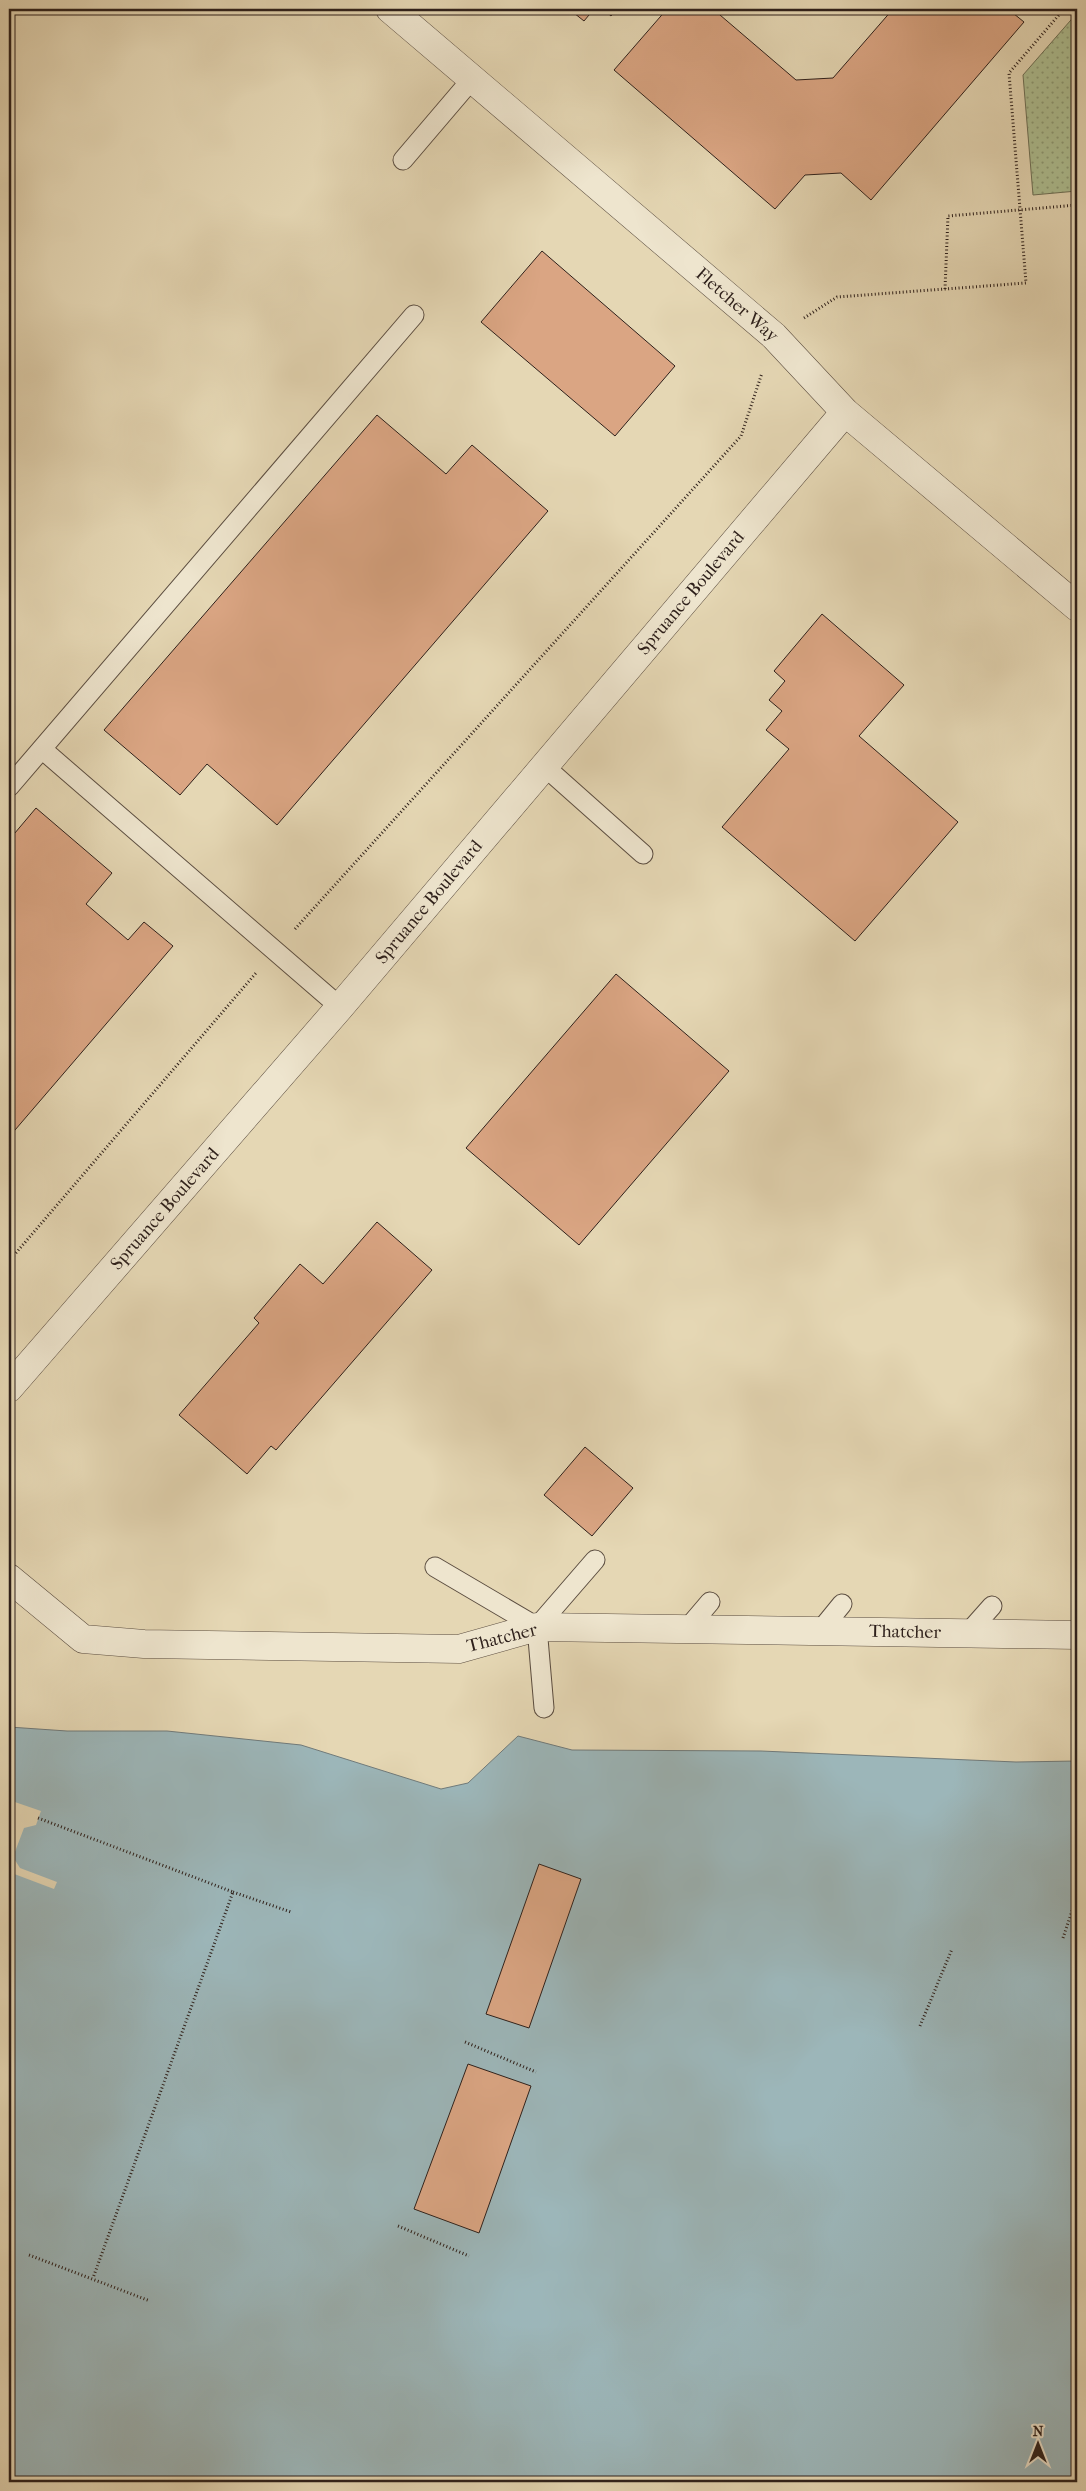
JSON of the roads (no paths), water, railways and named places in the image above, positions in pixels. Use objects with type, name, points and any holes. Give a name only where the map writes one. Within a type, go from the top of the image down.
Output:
[{"type":"street","name":"Fletcher Way","points":[[396,11],[472,79],[774,336],[845,412],[1077,607]]},
{"type":"street","name":"Spruance Boulevard","points":[[9,1388],[340,1007],[845,412]]},
{"type":"street","name":"Thatcher","points":[[9,1578],[83,1639],[144,1644],[458,1649],[538,1627],[1077,1635]]},
{"type":"lane","points":[[404,160],[472,79]]},
{"type":"lane","points":[[9,787],[43,750],[414,315]]},
{"type":"lane","points":[[43,750],[340,1007]]},
{"type":"lane","points":[[544,766],[643,854]]},
{"type":"lane","points":[[544,1708],[538,1627],[596,1560]]},
{"type":"lane","points":[[435,1567],[538,1627]]},
{"type":"lane","points":[[687,1629],[710,1602]]},
{"type":"lane","points":[[820,1631],[842,1604]]},
{"type":"lane","points":[[968,1633],[992,1606]]},
{"type":"water","points":[[9,1727],[67,1731],[167,1731],[301,1745],[441,1789],[468,1783],[518,1736],[572,1750],[761,1751],[1016,1762],[1077,1761],[1077,2482],[9,2482]]}]
